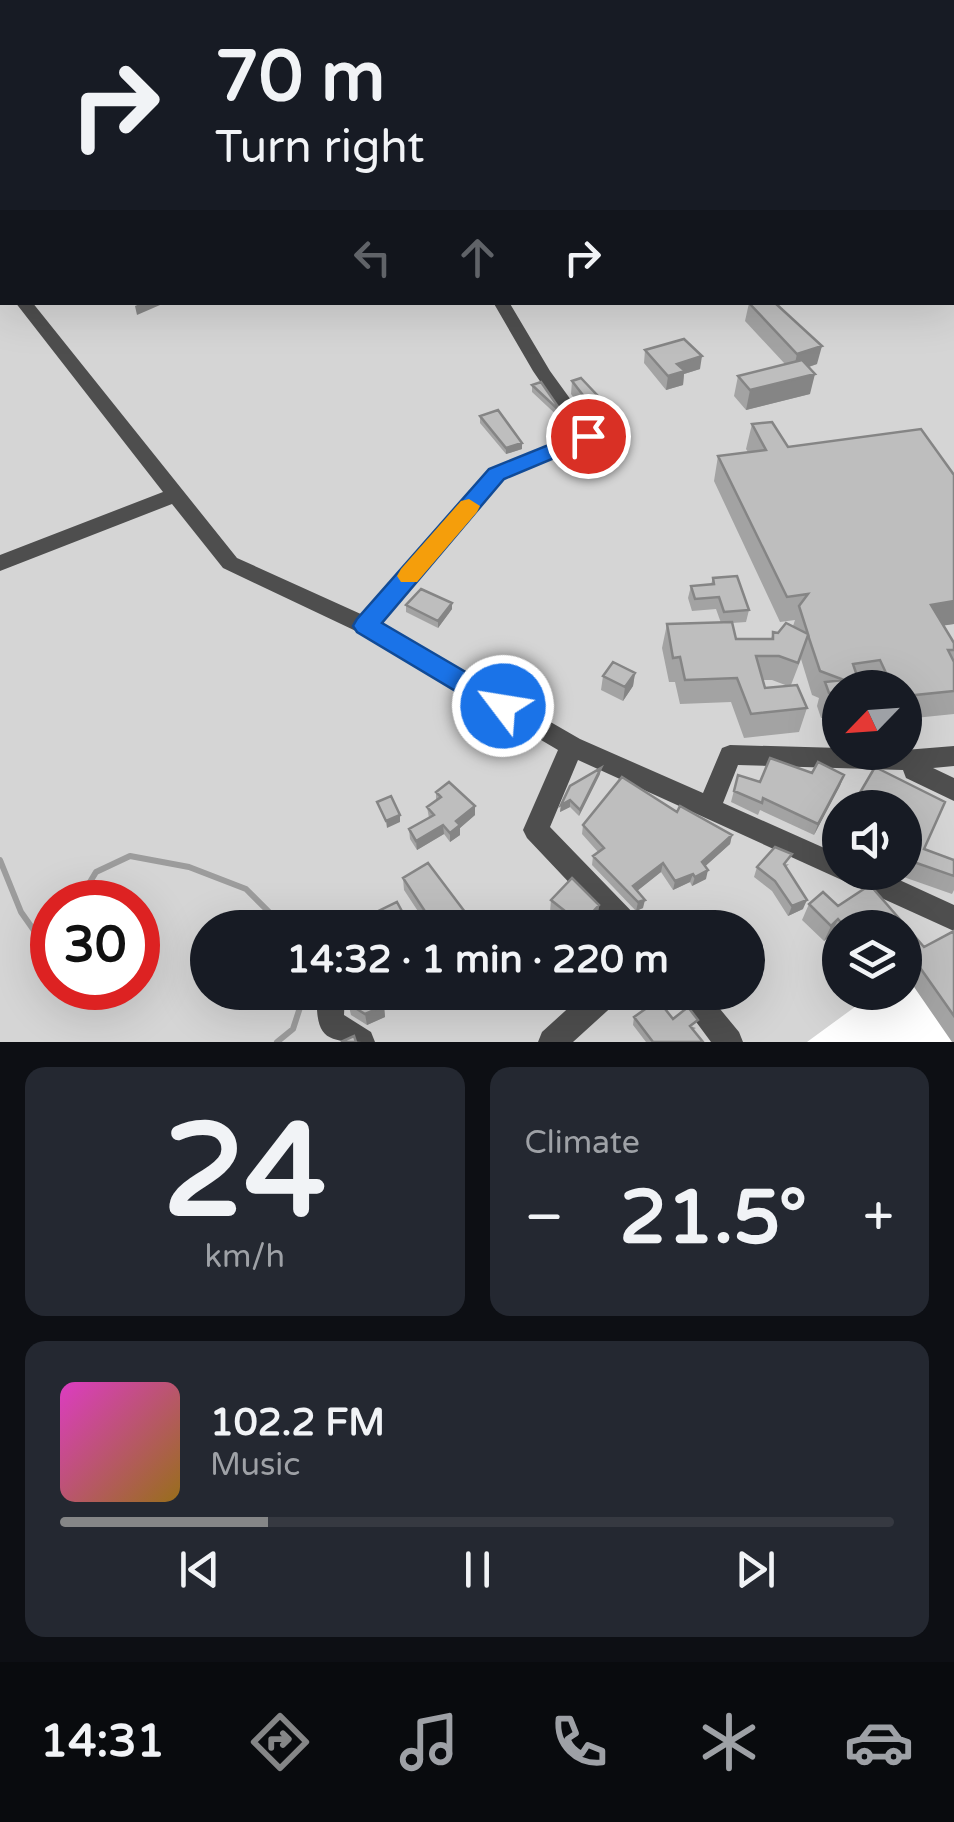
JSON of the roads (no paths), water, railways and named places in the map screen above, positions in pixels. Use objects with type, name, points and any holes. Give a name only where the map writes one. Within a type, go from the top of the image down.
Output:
[{"type":"street","points":[[25,305],[230,563],[366,626],[572,746],[822,859]]},
{"type":"street","points":[[366,626],[497,474],[588,436],[553,394],[545,372],[502,305]]},
{"type":"street","points":[[0,563],[174,495]]},
{"type":"street","points":[[572,746],[536,830],[613,910]]},
{"type":"street","points":[[709,808],[730,755],[822,757]]},
{"type":"street","points":[[922,759],[954,756]]},
{"type":"street","points":[[915,770],[954,790]]},
{"type":"street","points":[[892,890],[954,918]]},
{"type":"street","points":[[330,1010],[330,1022],[361,1042]]},
{"type":"street","points":[[552,1042],[587,1010]]},
{"type":"street","points":[[703,1010],[729,1042]]},
{"type":"waterway","points":[[91,880],[96,872],[130,856],[189,867],[246,889],[267,910]]},
{"type":"waterway","points":[[0,860],[30,925]]},
{"type":"waterway","points":[[277,1042],[293,1029],[299,1010]]}]
